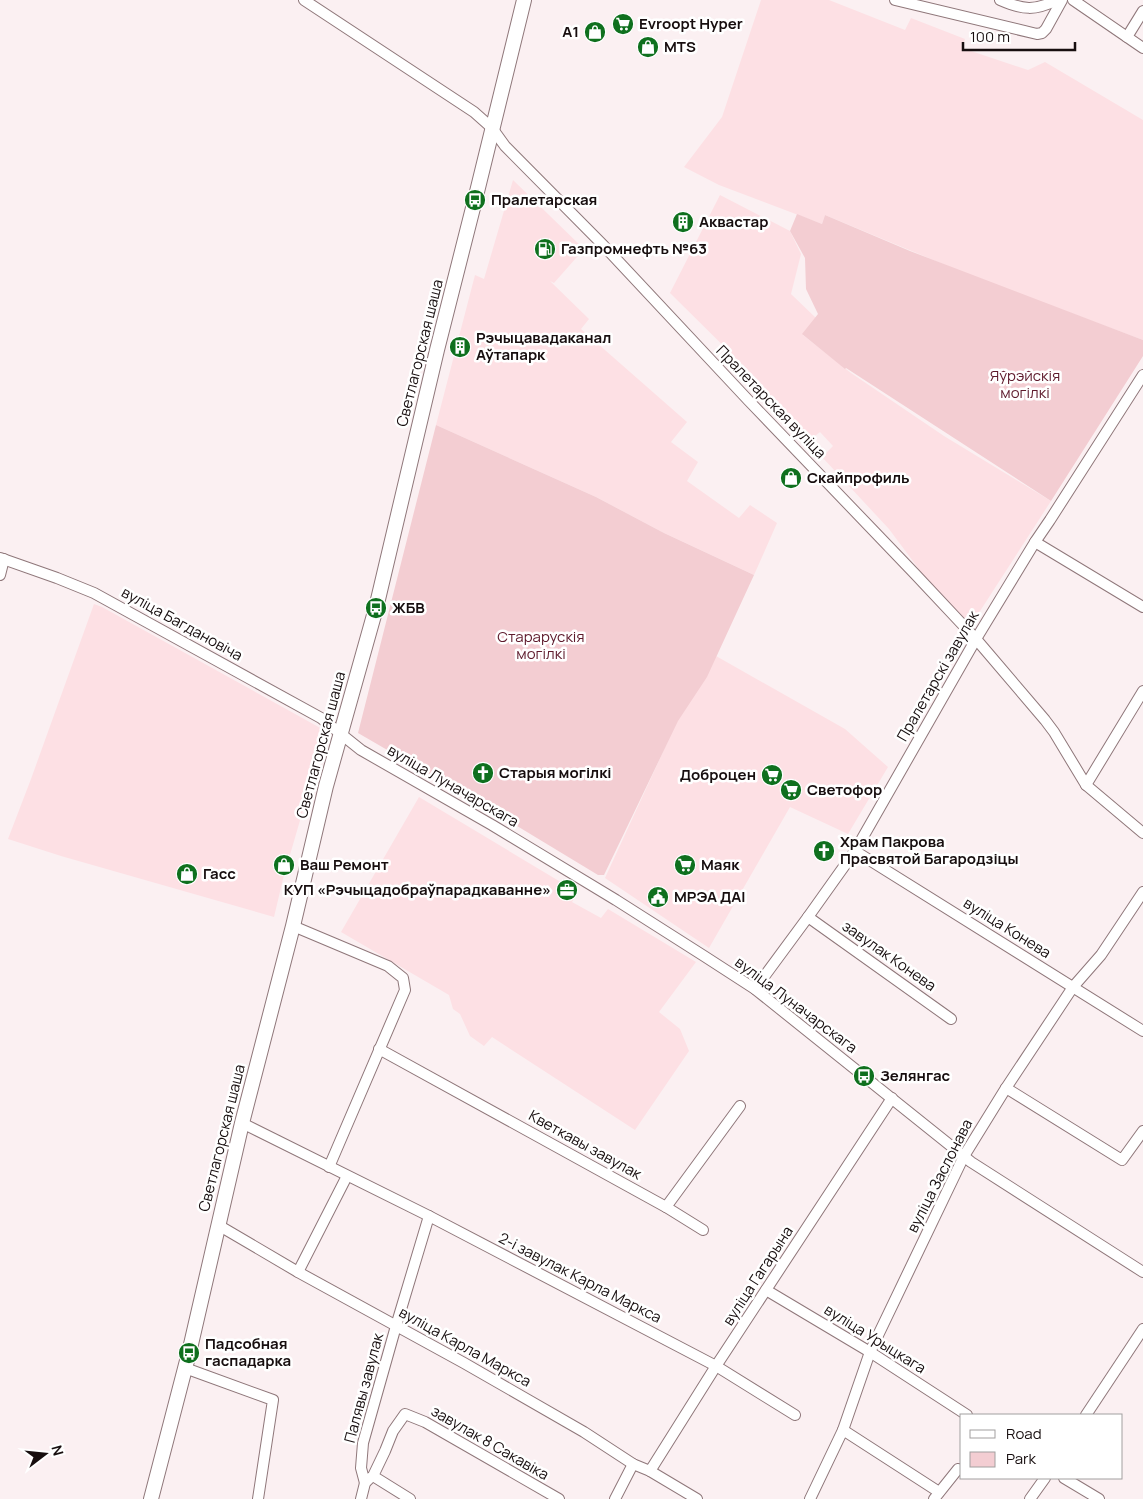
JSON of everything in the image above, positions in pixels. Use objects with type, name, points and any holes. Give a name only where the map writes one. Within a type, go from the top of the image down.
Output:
[{"type":"main road","name":"Светлагорская шаша","points":[[151,1499],[185,1368],[242,1122],[293,926],[326,786],[376,608],[437,350],[524,0]]},
{"type":"street","name":"Пралетарская вуліца","points":[[304,0],[474,112],[492,128],[505,146],[604,246],[976,639],[1050,726],[1086,785],[1143,833]]},
{"type":"street","points":[[895,0],[1038,34],[1046,29],[1062,0]]},
{"type":"street","points":[[1000,0],[1012,5],[1034,9],[1057,0]]},
{"type":"street","points":[[1074,0],[1143,48]]},
{"type":"street","points":[[1127,37],[1143,11]]},
{"type":"street","name":"Пралетарскі завулак","points":[[755,989],[855,851],[976,639],[1035,542],[1143,375]]},
{"type":"street","points":[[1035,542],[1143,608]]},
{"type":"street","points":[[0,575],[2,559]]},
{"type":"street","name":"вуліца Багдановіча","points":[[2,559],[94,593],[321,718],[340,735]]},
{"type":"street","points":[[1086,785],[1143,691]]},
{"type":"street","name":"вуліца Луначарскага","points":[[340,735],[361,750],[485,821],[616,900],[755,989],[964,1156],[1143,1272]]},
{"type":"street","name":"вуліца Конева","points":[[855,851],[1143,1030]]},
{"type":"street","name":"вуліца Заслонава","points":[[810,1499],[843,1430],[870,1352],[964,1156],[1006,1088],[1073,987],[1101,955],[1143,892]]},
{"type":"street","name":"завулак Конева","points":[[808,917],[952,1019]]},
{"type":"street","points":[[293,926],[388,966],[403,978],[405,990],[329,1167]]},
{"type":"street","name":"Кветкавы завулак","points":[[379,1049],[666,1207],[703,1230]]},
{"type":"street","points":[[1006,1088],[1122,1160],[1143,1131]]},
{"type":"street","name":"вуліца Гагарына","points":[[650,1471],[716,1366],[892,1098]]},
{"type":"street","points":[[666,1207],[740,1106]]},
{"type":"street","name":"2-і завулак Карла Маркса","points":[[242,1122],[428,1216],[716,1366],[795,1415]]},
{"type":"street","points":[[298,1272],[347,1176]]},
{"type":"street","name":"Палявы завулак","points":[[361,1499],[369,1479],[362,1468],[363,1443],[428,1216]]},
{"type":"street","name":"вуліца Карла Маркса","points":[[218,1225],[298,1272],[531,1401],[633,1464],[650,1471],[697,1499]]},
{"type":"street","name":"вуліца Урыцкага","points":[[766,1290],[870,1352],[965,1414]]},
{"type":"street","points":[[1087,1414],[1143,1329]]},
{"type":"street","points":[[185,1368],[273,1400],[258,1499]]},
{"type":"street","name":"завулак 8 Сакавіка","points":[[369,1479],[386,1451],[393,1431],[405,1414],[425,1422],[559,1499]]},
{"type":"street","points":[[843,1430],[937,1496],[958,1469]]},
{"type":"street","points":[[615,1499],[633,1464]]},
{"type":"street","points":[[369,1479],[410,1499]]},
{"type":"street","points":[[1030,1499],[1044,1479]]},
{"type":"street","points":[[1066,1479],[1099,1499]]},
{"type":"shaded area","points":[[761,0],[829,0],[905,30],[911,18],[965,39],[962,48],[1028,70],[1045,62],[1143,120],[1143,340],[967,274],[825,215],[822,224],[719,185],[684,167],[722,117]]},
{"type":"shaded area","name":"Рэчыцавадаканал Аўтапарк","points":[[513,180],[584,249],[554,283],[550,281],[589,319],[581,329],[687,422],[671,442],[698,462],[687,481],[739,518],[750,505],[777,523],[754,575],[664,533],[596,497],[436,425],[475,275],[484,279]]},
{"type":"shaded area","points":[[720,195],[790,231],[801,254],[791,294],[816,318],[803,335],[851,373],[944,436],[1051,501],[971,625],[930,584],[889,529],[822,457],[833,446],[820,432],[810,440],[759,386],[761,383],[670,293]]},
{"type":"shaded area","points":[[94,604],[324,730],[274,917],[8,839]]},
{"type":"shaded area","points":[[709,652],[845,729],[888,767],[848,834],[790,807],[709,948],[605,878]]},
{"type":"shaded area","points":[[419,797],[578,891],[572,902],[601,918],[608,909],[696,962],[659,1012],[680,1029],[689,1051],[635,1130],[492,1037],[484,1046],[470,1036],[460,1014],[453,1009],[449,995],[341,932]]},
{"type":"green space","name":"Яўрэйскія могілкі","points":[[797,214],[822,224],[825,215],[910,251],[1143,340],[1143,356],[1051,501],[845,369],[802,334],[818,314],[806,289],[805,258],[790,231]]},
{"type":"green space","name":"Старарускія могілкі","points":[[436,425],[596,497],[664,533],[754,575],[707,677],[678,721],[604,875],[598,875],[358,733]]},
{"type":"place","name":"Evroopt Hyper","points":[[623,24]]},
{"type":"place","name":"A1","points":[[595,32]]},
{"type":"place","name":"MTS","points":[[648,47]]},
{"type":"place","name":"Пралетарская","points":[[475,200]]},
{"type":"place","name":"Аквастар","points":[[683,222]]},
{"type":"place","name":"Газпромнефть №63","points":[[545,249]]},
{"type":"place","name":"Рэчыцавадаканал Аўтапарк","points":[[460,347]]},
{"type":"place","name":"Скайпрофиль","points":[[791,478]]},
{"type":"place","name":"ЖБВ","points":[[376,608]]},
{"type":"place","name":"Старыя могілкі","points":[[483,773]]},
{"type":"place","name":"Доброцен","points":[[772,775]]},
{"type":"place","name":"Светофор","points":[[791,790]]},
{"type":"place","name":"Храм Пакрова Прасвятой Багародзіцы","points":[[824,851]]},
{"type":"place","name":"Ваш Ремонт","points":[[284,865]]},
{"type":"place","name":"Маяк","points":[[685,865]]},
{"type":"place","name":"Гасс","points":[[187,874]]},
{"type":"place","name":"КУП «Рэчыцадобраўпарадкаванне»","points":[[567,890]]},
{"type":"place","name":"МРЭА ДАІ","points":[[658,897]]},
{"type":"place","name":"Зелянгас","points":[[864,1076]]},
{"type":"place","name":"Падсобная гаспадарка","points":[[189,1353]]}]
